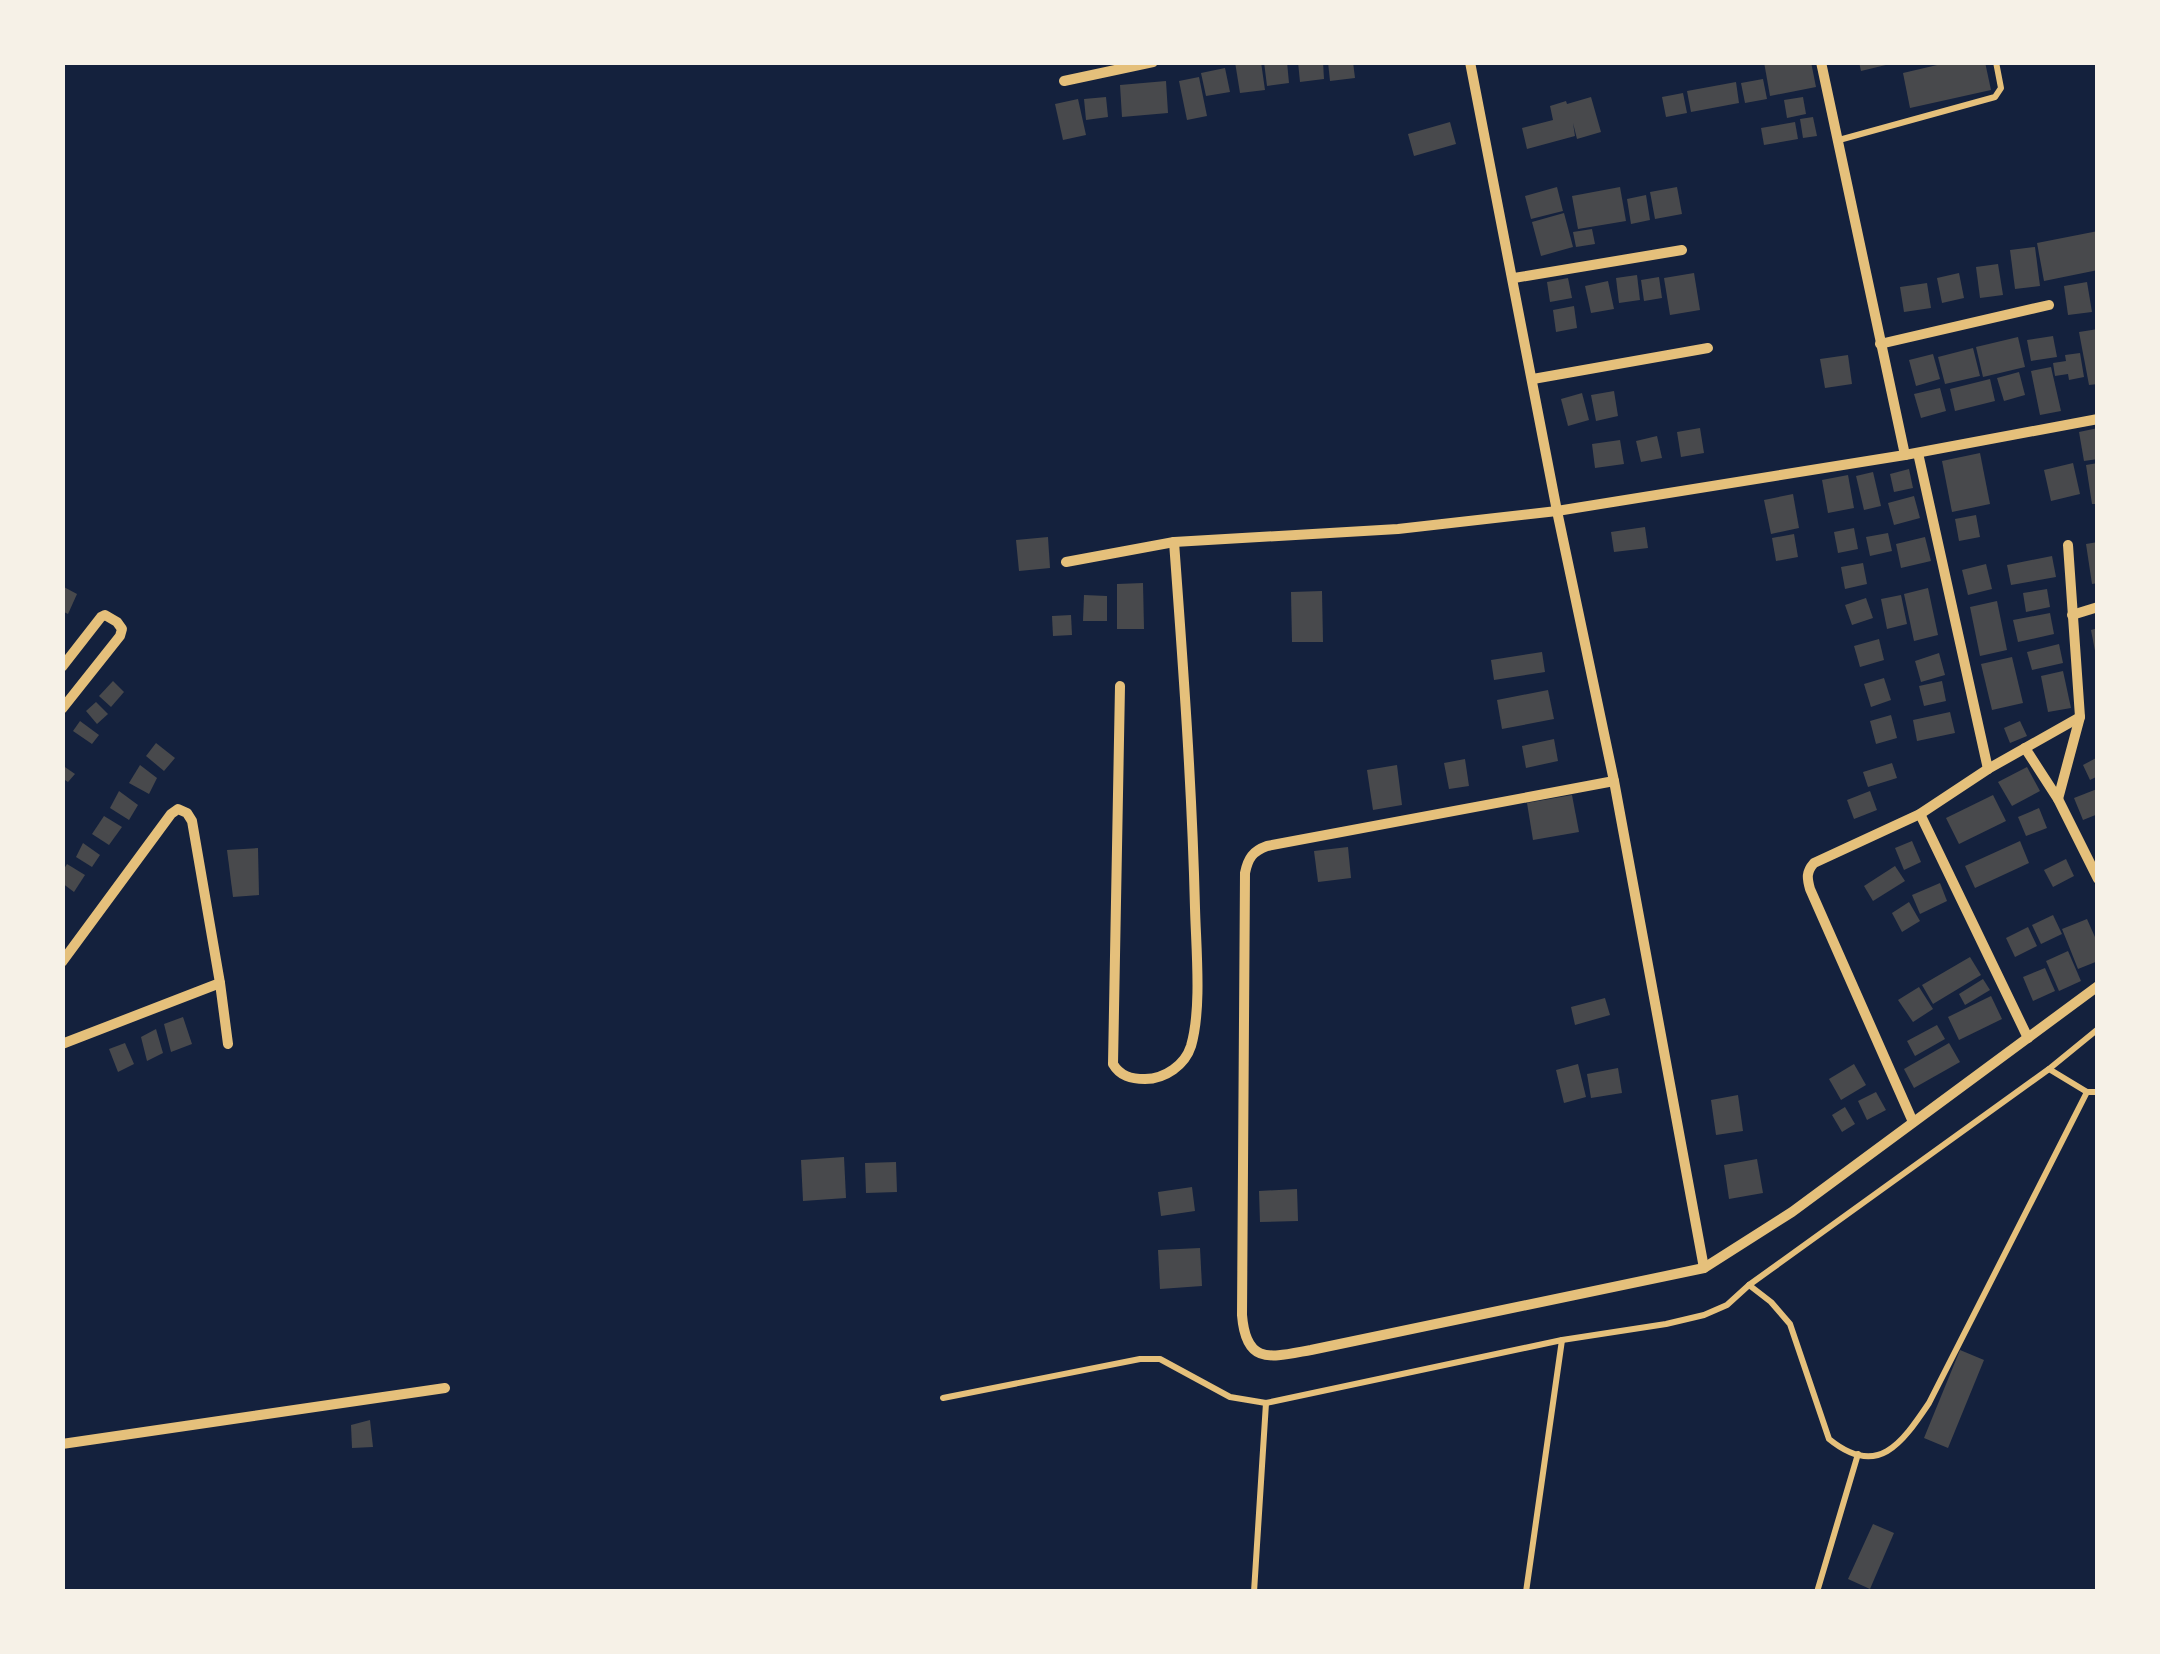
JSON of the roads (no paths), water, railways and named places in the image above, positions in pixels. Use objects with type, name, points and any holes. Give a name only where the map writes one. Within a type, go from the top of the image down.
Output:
[{"type":"street","points":[[1064,81],[1110,67],[1152,62]]},
{"type":"street","points":[[1470,62],[1614,781],[1704,1268]]},
{"type":"street","points":[[1821,62],[1904,455]]},
{"type":"street","points":[[1514,278],[1682,250]]},
{"type":"street","points":[[1880,344],[2049,305]]},
{"type":"street","points":[[1533,379],[1708,348]]},
{"type":"street","points":[[1066,562],[1174,542],[1398,529],[1558,511],[2098,420]]},
{"type":"street","points":[[1918,453],[1988,769]]},
{"type":"street","points":[[1120,686],[1113,1064],[1118,1073],[1148,1079],[1164,1076],[1184,1058],[1190,1049],[1196,1014],[1194,861],[1174,542]]},
{"type":"street","points":[[2058,799],[2080,717],[2068,545]]},
{"type":"street","points":[[2072,615],[2098,607]]},
{"type":"street","points":[[62,668],[101,616],[122,628],[120,636],[62,709]]},
{"type":"street","points":[[1913,1122],[1818,907],[1807,877],[1808,869],[1920,814],[1988,769],[2080,717]]},
{"type":"street","points":[[2025,748],[2058,799],[2098,879]]},
{"type":"street","points":[[1614,781],[1267,846],[1256,850],[1248,861],[1242,1315],[1244,1336],[1256,1351],[1266,1356],[1282,1356],[1704,1268],[1792,1212],[2098,986]]},
{"type":"street","points":[[62,962],[171,814],[178,810],[187,813],[192,821],[228,1044]]},
{"type":"street","points":[[1920,814],[2028,1038]]},
{"type":"street","points":[[62,1044],[220,984]]},
{"type":"street","points":[[62,1444],[444,1388]]},
{"type":"lane","points":[[1837,141],[1994,97],[2001,88],[1996,62]]},
{"type":"lane","points":[[943,1398],[1140,1359],[1160,1359],[1230,1397],[1266,1403],[1704,1314],[1727,1304],[2098,1029]]},
{"type":"lane","points":[[2050,1068],[2087,1092],[2098,1092]]},
{"type":"lane","points":[[1748,1286],[1771,1302],[1790,1324],[1830,1440],[1844,1452],[1876,1456],[1893,1450],[1928,1403],[2087,1092]]},
{"type":"lane","points":[[1526,1592],[1562,1340]]},
{"type":"lane","points":[[1254,1592],[1266,1403]]},
{"type":"lane","points":[[1817,1592],[1858,1454]]}]
